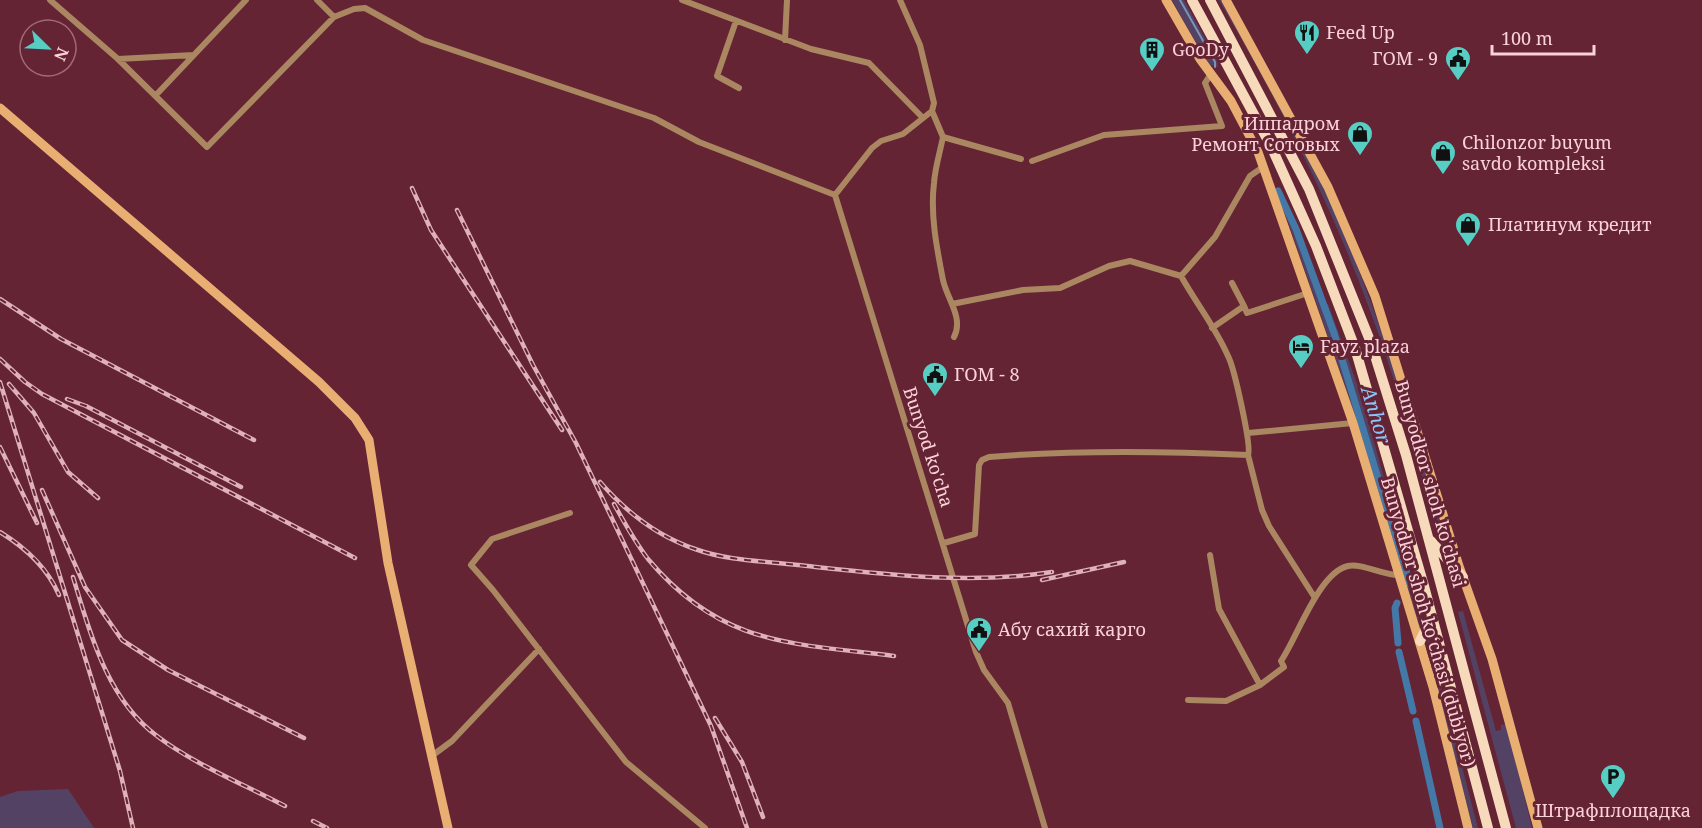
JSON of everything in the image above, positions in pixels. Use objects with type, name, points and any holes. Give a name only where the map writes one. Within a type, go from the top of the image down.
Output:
[{"type":"main road","name":"Bunyodkor shoh ko'chasi","points":[[1192,0],[1266,136],[1294,195],[1341,310],[1378,422],[1488,828]]},
{"type":"main road","name":"Bunyodkor shoh ko'chasi","points":[[1210,0],[1284,139],[1313,200],[1361,316],[1395,417],[1506,828]]},
{"type":"main road","points":[[1378,422],[1378,416],[1385,410],[1395,417]]},
{"type":"main road","points":[[1429,539],[1463,577]]},
{"type":"main road","points":[[1420,641],[1432,617]]},
{"type":"main road","points":[[1443,658],[1453,664],[1460,659],[1460,653]]},
{"type":"street","points":[[50,0],[118,59],[207,147],[334,17],[354,9],[365,8],[423,40],[654,118],[699,142],[835,195],[880,141],[903,134],[932,111]]},
{"type":"street","points":[[156,95],[246,0]]},
{"type":"street","points":[[317,0],[334,17]]},
{"type":"street","points":[[682,0],[785,40],[869,63],[923,118]]},
{"type":"street","points":[[785,40],[787,0]]},
{"type":"street","points":[[900,0],[920,45],[934,103],[932,111],[943,137],[934,183],[934,220],[945,288],[952,304],[958,330],[954,337]]},
{"type":"street","name":"Bunyodkor shoh koʻchasi (dublyor)","points":[[1166,0],[1210,74],[1231,101],[1258,152],[1353,423],[1420,641],[1468,828]]},
{"type":"street","points":[[1226,0],[1308,147],[1361,264],[1397,362],[1463,577],[1510,719],[1538,828]]},
{"type":"street","points":[[736,21],[717,76],[739,88]]},
{"type":"street","points":[[118,59],[194,55]]},
{"type":"street","points":[[1032,161],[1104,135],[1222,126],[1205,83],[1210,74]]},
{"type":"street","points":[[0,108],[311,375],[347,409],[363,428],[375,466],[388,563],[448,828]]},
{"type":"street","points":[[943,137],[1021,159]]},
{"type":"street","points":[[1181,276],[1215,237],[1250,176],[1263,167]]},
{"type":"street","name":"Bunyod ko'cha","points":[[835,195],[976,652],[984,670],[1008,703],[1045,828]]},
{"type":"street","points":[[952,304],[1023,290],[1060,288],[1109,266],[1130,261],[1181,276],[1230,359],[1248,433],[1251,450],[1248,455],[1262,510],[1269,526],[1315,598]]},
{"type":"street","points":[[1232,283],[1247,313],[1308,293]]},
{"type":"street","points":[[1212,328],[1244,306]]},
{"type":"street","points":[[1248,433],[1353,423]]},
{"type":"street","points":[[944,543],[975,534],[982,460],[1054,452],[1156,451],[1248,455]]},
{"type":"street","points":[[570,513],[492,539],[471,565],[626,762],[705,828]]},
{"type":"street","points":[[1210,555],[1219,609],[1260,685]]},
{"type":"street","points":[[1188,700],[1226,701],[1260,685],[1284,667],[1281,661],[1315,598],[1337,570],[1350,565],[1398,575]]},
{"type":"street","points":[[433,755],[452,741],[539,649]]},
{"type":"shaded area","points":[[1172,0],[1184,0],[1217,60],[1218,67],[1208,64]]},
{"type":"shaded area","points":[[1219,0],[1222,0],[1300,141],[1344,233],[1379,323],[1451,554],[1440,544],[1399,395],[1354,268],[1301,151]]},
{"type":"shaded area","points":[[1280,199],[1323,304],[1328,304],[1361,395],[1424,622],[1420,629],[1358,423]]},
{"type":"shaded area","points":[[1463,611],[1496,731],[1501,730],[1501,725],[1507,724],[1532,828],[1516,828],[1458,612]]},
{"type":"shaded area","points":[[1427,633],[1478,828],[1473,828],[1429,655]]},
{"type":"shaded area","points":[[68,789],[94,828],[0,828],[0,797],[18,791]]},
{"type":"waterway","name":"Anhor","points":[[1180,0],[1215,62],[1215,67]]},
{"type":"waterway","name":"Anhor","points":[[1278,191],[1296,229],[1334,333],[1410,584]]},
{"type":"waterway","name":"Anhor","points":[[1397,603],[1395,608],[1398,643]]},
{"type":"waterway","name":"Anhor","points":[[1399,652],[1413,711]]},
{"type":"waterway","name":"Anhor","points":[[1416,721],[1440,828]]},
{"type":"railway","points":[[412,188],[431,230],[562,430]]},
{"type":"railway","points":[[457,210],[533,365],[576,443],[711,726],[747,828]]},
{"type":"railway","points":[[0,299],[61,339],[254,440]]},
{"type":"railway","points":[[0,359],[42,394],[355,558]]},
{"type":"railway","points":[[0,382],[120,771],[133,828]]},
{"type":"railway","points":[[9,384],[34,413],[68,472],[98,498]]},
{"type":"railway","points":[[67,399],[86,406],[241,487]]},
{"type":"railway","points":[[0,447],[37,523]]},
{"type":"railway","points":[[600,482],[631,513],[655,530],[681,544],[720,556],[925,577],[989,578],[1052,572]]},
{"type":"railway","points":[[42,490],[85,587],[122,640],[168,670],[304,738]]},
{"type":"railway","points":[[614,504],[648,559],[675,588],[703,609],[731,624],[790,643],[894,656]]},
{"type":"railway","points":[[0,532],[35,559],[59,595]]},
{"type":"railway","points":[[1042,580],[1124,562]]},
{"type":"railway","points":[[73,577],[103,664],[125,703],[140,721],[157,736],[186,755],[285,806]]},
{"type":"railway","points":[[715,718],[742,762],[763,817]]},
{"type":"railway","points":[[313,821],[327,828]]},
{"type":"place","name":"Feed Up","points":[[1307,56]]},
{"type":"place","name":"GooDy","points":[[1152,73]]},
{"type":"place","name":"ГОМ - 9","points":[[1458,82]]},
{"type":"place","name":"Иппадром Ремонт Сотовых","points":[[1360,157]]},
{"type":"place","name":"Chilonzor buyum savdo kompleksi","points":[[1443,176]]},
{"type":"place","name":"Платинум кредит","points":[[1468,248]]},
{"type":"place","name":"Fayz plaza","points":[[1301,370]]},
{"type":"place","name":"ГОМ - 8","points":[[935,398]]},
{"type":"place","name":"Абу сахий карго","points":[[979,653]]},
{"type":"place","name":"Штрафплощадка","points":[[1613,800]]}]
